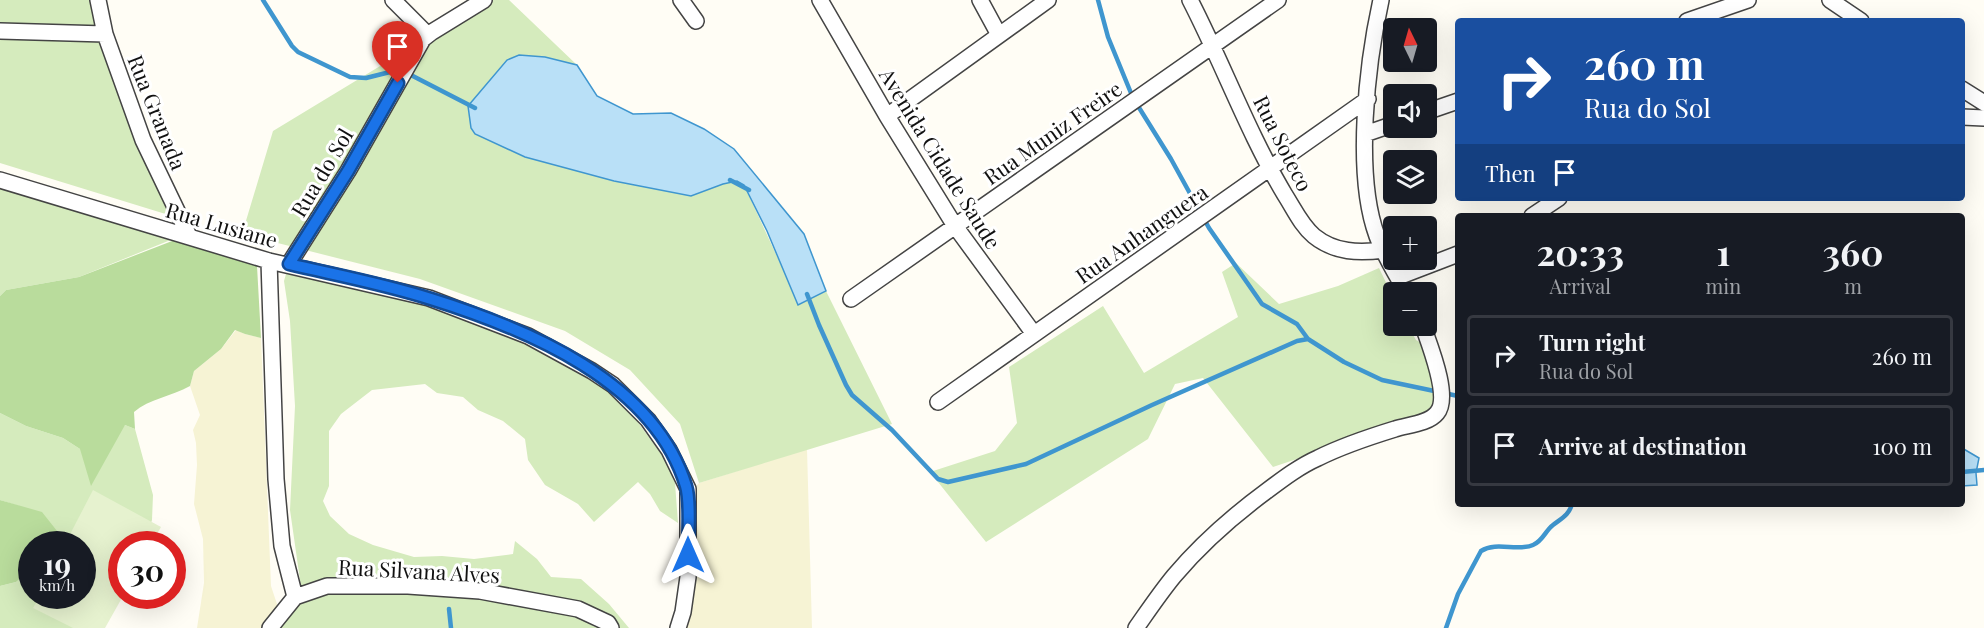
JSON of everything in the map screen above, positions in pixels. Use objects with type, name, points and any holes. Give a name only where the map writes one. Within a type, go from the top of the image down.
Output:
[{"type":"street","name":"Rua Granada","points":[[98,0],[105,34],[144,140],[189,236]]},
{"type":"street","points":[[393,0],[428,34]]},
{"type":"street","name":"Rua do Sol","points":[[289,264],[343,179],[423,39],[484,0]]},
{"type":"street","points":[[681,0],[696,21]]},
{"type":"street","name":"Avenida Cidade Saude","points":[[820,0],[887,116],[955,226],[1034,334]]},
{"type":"street","points":[[980,0],[999,35]]},
{"type":"street","points":[[887,116],[1048,0]]},
{"type":"street","name":"Rua Soteco","points":[[1190,0],[1214,45],[1269,168],[1303,224],[1326,243],[1349,252],[1383,250]]},
{"type":"street","name":"Rua Muniz Freire","points":[[851,299],[1278,0]]},
{"type":"street","points":[[1381,0],[1374,32],[1368,99],[1365,182],[1377,235],[1383,248]]},
{"type":"street","points":[[1696,18],[1748,0]]},
{"type":"street","points":[[1830,0],[1857,18]]},
{"type":"street","points":[[0,32],[105,34]]},
{"type":"street","points":[[1965,91],[1984,103]]},
{"type":"street","name":"Rua Anhanguera","points":[[938,402],[1368,99]]},
{"type":"street","points":[[1437,108],[1455,102]]},
{"type":"street","points":[[1965,117],[1984,118]]},
{"type":"street","points":[[1365,134],[1383,128]]},
{"type":"street","name":"Rua Lusiane","points":[[0,180],[269,261],[429,298],[528,336],[592,371],[613,385],[648,420],[669,450],[688,489],[688,576],[683,612],[678,628]]},
{"type":"street","points":[[1536,213],[1554,201]]},
{"type":"street","points":[[1398,277],[1455,255]]},
{"type":"street","points":[[269,261],[276,479],[282,546],[295,597],[270,628]]},
{"type":"street","points":[[1394,270],[1401,282]]},
{"type":"street","points":[[1136,628],[1173,578],[1195,553],[1232,518],[1293,471],[1317,458],[1430,419],[1440,408],[1441,397],[1434,358],[1426,336]]},
{"type":"street","name":"Rua Silvana Alves","points":[[295,597],[327,586],[408,586],[480,591],[578,609],[608,623],[611,628]]},
{"type":"shaded area","points":[[236,330],[261,338],[271,586],[278,607],[265,628],[197,628],[204,583],[203,539],[194,504],[197,465],[193,430],[200,415],[190,386],[194,371],[221,349]]},
{"type":"shaded area","points":[[807,449],[812,628],[677,628],[682,612],[685,497],[699,483]]},
{"type":"green space","points":[[0,0],[96,0],[172,216],[0,163]]},
{"type":"green space","points":[[489,0],[509,0],[577,65],[545,57],[507,60],[468,106],[471,128],[614,181],[691,196],[737,181],[744,185],[799,304],[826,291],[892,424],[699,483],[680,424],[630,370],[565,331],[420,279],[242,234],[273,131]]},
{"type":"green space","points":[[0,184],[178,237],[79,277],[6,290],[0,296]]},
{"type":"green space","points":[[198,231],[206,245],[243,251],[257,266],[261,338],[235,330],[221,349],[194,371],[190,386],[134,412],[135,429],[125,425],[91,486],[80,449],[63,438],[26,426],[0,413],[0,296],[6,290],[79,277]]},
{"type":"green space","points":[[1236,263],[1279,304],[1338,286],[1379,268],[1386,282],[1383,282],[1383,336],[1414,336],[1425,345],[1436,389],[1434,413],[1273,467],[1203,378],[1175,384],[1148,439],[986,542],[930,472],[995,451],[1017,423],[1009,367],[1103,306],[1144,373],[1238,317],[1222,272]]},
{"type":"green space","points":[[286,274],[416,302],[483,325],[557,358],[621,399],[667,462],[675,483],[678,523],[660,511],[650,494],[638,482],[594,522],[578,504],[545,485],[528,460],[525,439],[503,421],[478,410],[463,397],[437,393],[425,384],[372,390],[341,414],[329,431],[329,486],[323,501],[330,516],[349,534],[373,545],[414,557],[442,556],[474,559],[513,554],[515,541],[537,559],[551,577],[581,579],[609,604],[629,628],[265,628],[278,607],[301,587],[290,510],[295,406],[290,321],[284,281]]},
{"type":"green space","points":[[0,413],[26,426],[63,438],[80,449],[125,425],[135,429],[153,495],[152,520],[148,531],[108,531],[108,588],[95,628],[0,628],[0,586],[18,580],[18,609],[96,609],[96,531],[54,531],[19,506],[0,500]]},
{"type":"green space","points":[[93,490],[161,527],[159,531],[108,531],[108,609],[116,609],[105,628],[73,628],[35,609],[96,609],[96,531],[72,531]]},
{"type":"green space","points":[[0,500],[42,512],[57,531],[18,531],[18,580],[0,586]]},
{"type":"water","points":[[519,55],[545,57],[577,65],[597,96],[633,114],[671,113],[704,129],[734,149],[804,234],[826,291],[798,305],[767,231],[744,185],[737,181],[691,196],[614,181],[525,157],[475,134],[471,128],[468,106],[507,60]]},
{"type":"water","points":[[1965,450],[1979,458],[1976,473],[1977,485],[1965,486]]},
{"type":"waterway","points":[[263,0],[298,52],[350,77],[366,78],[390,72],[405,72],[475,108]]},
{"type":"waterway","points":[[1098,0],[1108,37],[1133,98],[1171,159],[1209,228],[1262,304],[1297,324],[1308,339],[1344,362],[1382,380],[1455,395]]},
{"type":"waterway","points":[[730,180],[749,190]]},
{"type":"waterway","points":[[807,294],[852,395],[892,430],[938,479],[948,482],[1026,464],[1152,405],[1297,341],[1308,339]]},
{"type":"waterway","points":[[1965,472],[1984,470]]},
{"type":"waterway","points":[[1446,628],[1458,594],[1481,551],[1494,547],[1533,545],[1550,527],[1567,514],[1571,507]]},
{"type":"waterway","points":[[449,609],[451,628]]},
{"type":"route","points":[[398,83],[348,171],[289,264],[429,298],[462,310],[528,336],[556,350],[613,385],[648,420],[669,450],[688,489],[688,555]]}]
